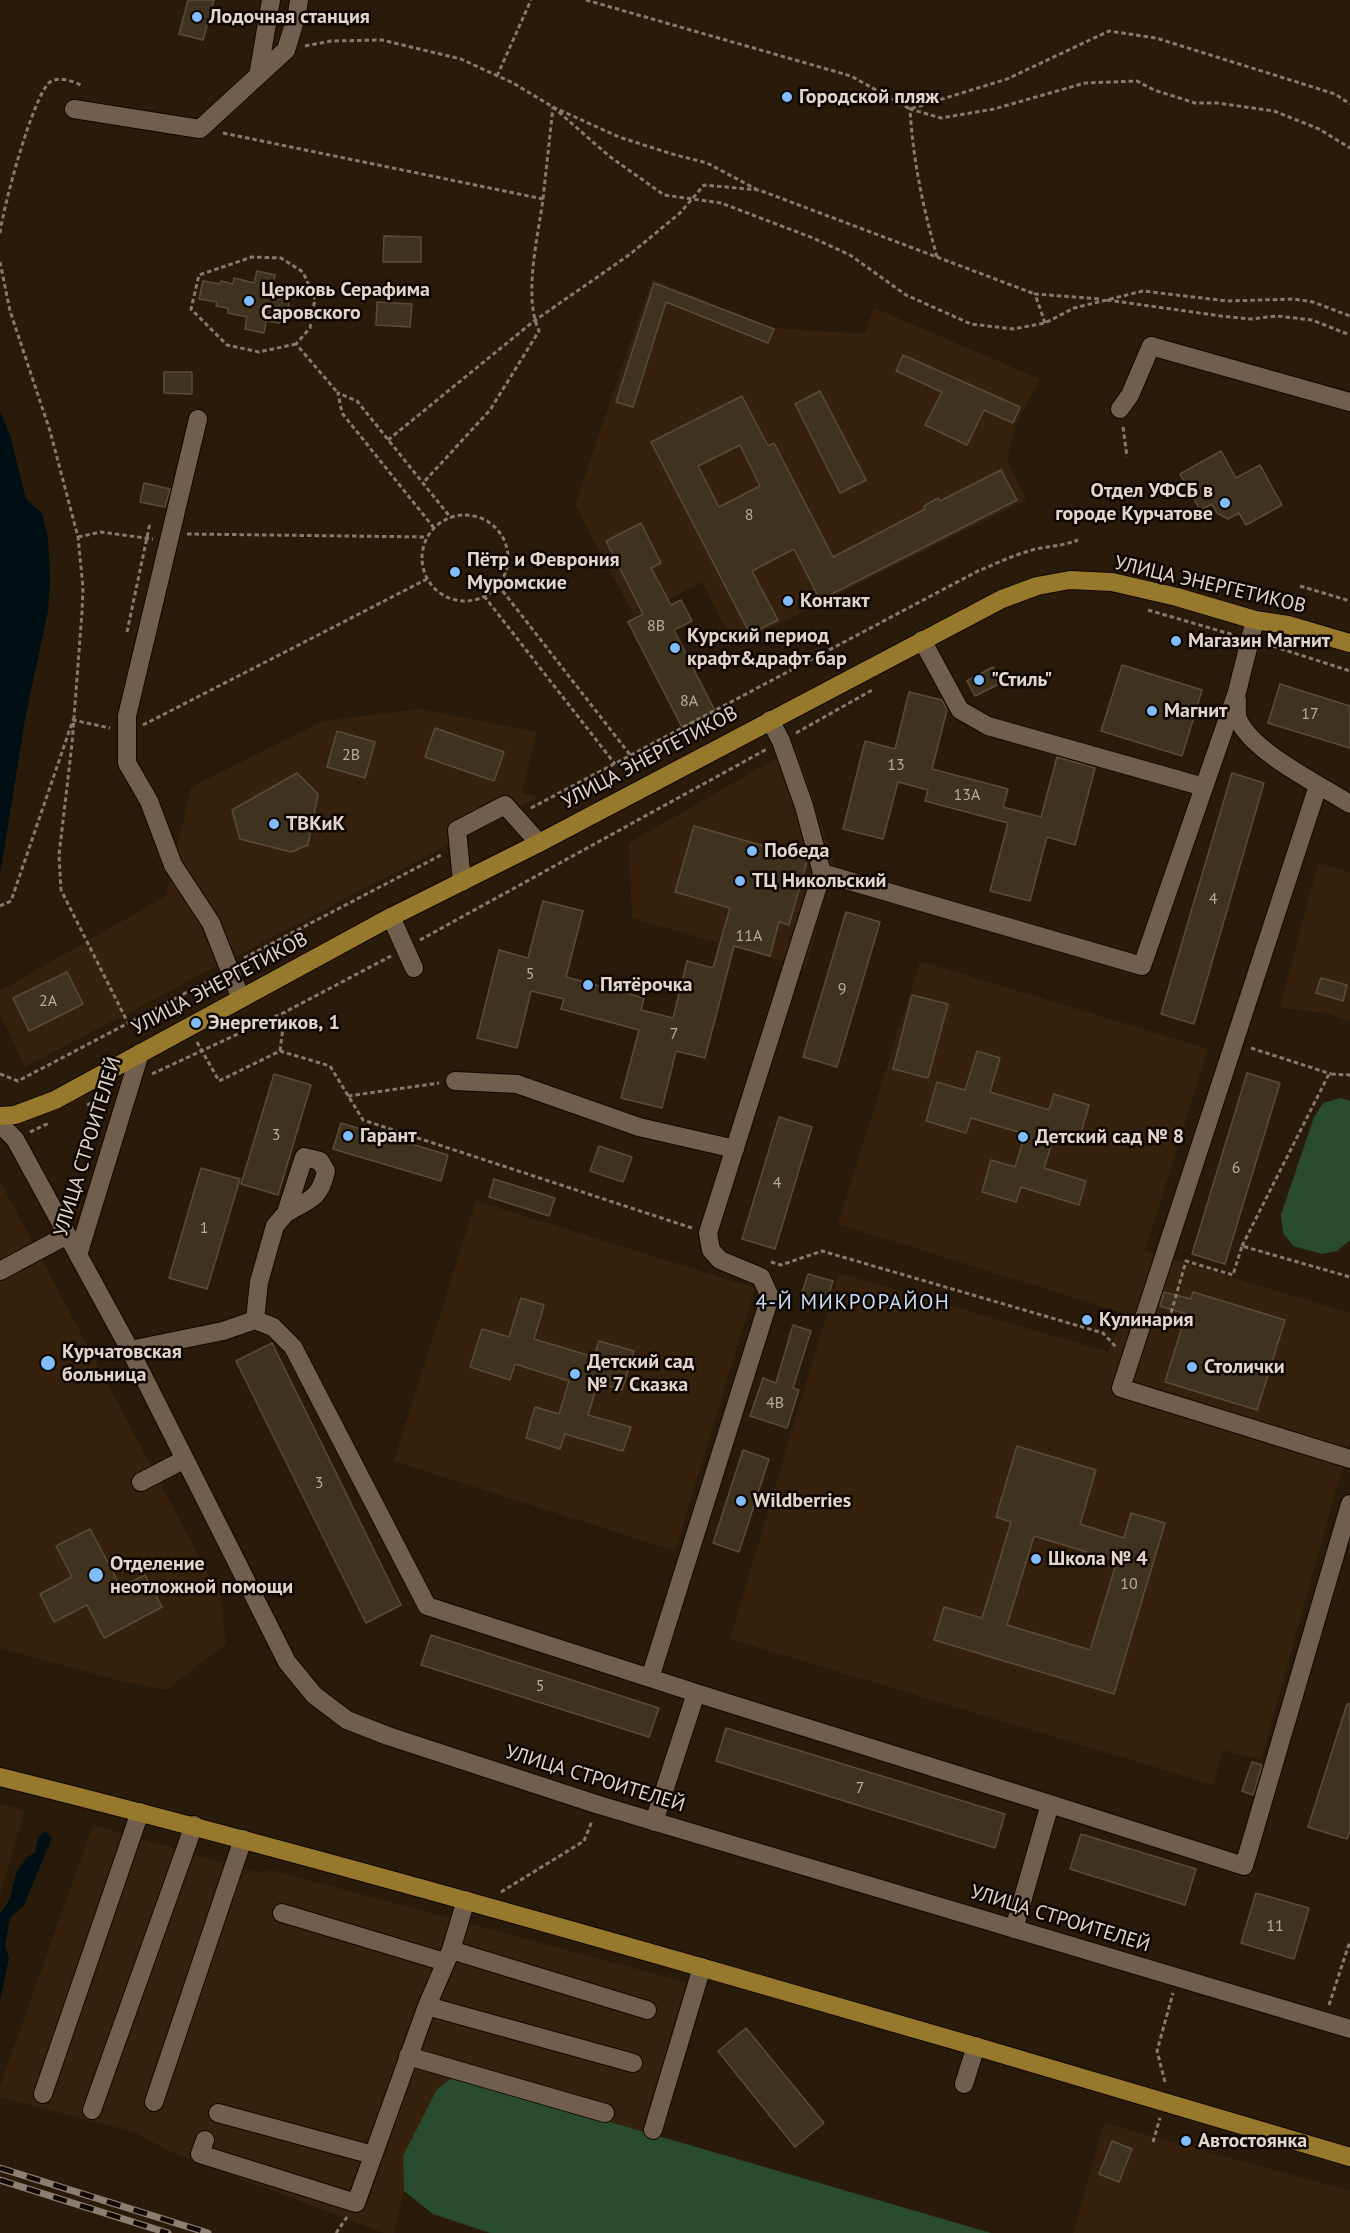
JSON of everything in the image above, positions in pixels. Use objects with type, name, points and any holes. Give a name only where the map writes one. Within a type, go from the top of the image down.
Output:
[{"type":"main road","name":"УЛИЦА ЭНЕРГЕТИКОВ","points":[[0,1116],[15,1115],[55,1100],[391,916],[539,843],[1002,599],[1038,586],[1070,580],[1122,585],[1177,597],[1255,620],[1288,625],[1350,643]]},
{"type":"main road","points":[[0,1776],[194,1825],[473,1902],[976,2046],[1350,2157]]},
{"type":"street","points":[[258,76],[272,0]]},
{"type":"street","points":[[74,109],[200,129],[286,50],[299,0]]},
{"type":"street","points":[[1120,409],[1130,395],[1151,346],[1350,402]]},
{"type":"street","points":[[198,419],[127,716],[127,763],[149,801],[173,865],[211,923],[241,999]]},
{"type":"street","points":[[822,873],[1142,966],[1237,692],[1255,620]]},
{"type":"street","points":[[922,640],[960,710],[988,726],[1204,786]]},
{"type":"street","points":[[1237,692],[1237,717],[1249,735],[1268,752],[1318,786],[1350,804]]},
{"type":"street","points":[[650,1678],[770,1297],[761,1276],[720,1260],[711,1250],[708,1233],[822,873],[804,806],[781,741],[770,720]]},
{"type":"street","points":[[1318,786],[1121,1389],[1350,1459]]},
{"type":"street","points":[[462,882],[457,830],[476,820],[505,806],[539,843]]},
{"type":"street","points":[[391,916],[414,968]]},
{"type":"street","name":"УЛИЦА СТРОИТЕЛЕЙ","points":[[78,1255],[140,1053]]},
{"type":"street","points":[[455,1081],[517,1084],[639,1127],[735,1149]]},
{"type":"street","name":"УЛИЦА СТРОИТЕЛЕЙ","points":[[0,1124],[15,1139],[130,1350],[287,1662],[314,1695],[347,1720],[388,1736],[654,1822],[1350,2029]]},
{"type":"street","points":[[255,1320],[259,1282],[275,1226],[286,1213]]},
{"type":"street","points":[[0,1271],[67,1235]]},
{"type":"street","points":[[130,1350],[223,1331],[255,1320],[273,1327],[293,1347],[427,1606],[1244,1866],[1350,1504]]},
{"type":"street","points":[[141,1482],[185,1459]]},
{"type":"street","points":[[654,1822],[696,1693]]},
{"type":"street","points":[[1014,1929],[1050,1804]]},
{"type":"street","points":[[43,2094],[140,1812]]},
{"type":"street","points":[[92,2110],[194,1825]]},
{"type":"street","points":[[154,2102],[243,1839]]},
{"type":"street","points":[[205,2140],[200,2154],[255,2163],[305,2178],[357,2203],[427,2006],[473,1902]]},
{"type":"street","points":[[282,1913],[647,2010]]},
{"type":"street","points":[[653,2130],[702,1967]]},
{"type":"street","points":[[427,2006],[633,2063]]},
{"type":"street","points":[[964,2084],[976,2046]]},
{"type":"street","points":[[408,2056],[605,2112]]},
{"type":"street","points":[[218,2113],[374,2155]]},
{"type":"path","points":[[496,76],[531,0]]},
{"type":"path","points":[[586,0],[851,76],[910,109],[942,118],[994,109],[1085,83],[1137,81],[1155,90],[1195,103],[1217,103],[1274,111],[1319,129],[1349,146]]},
{"type":"path","points":[[910,109],[1007,79],[1058,53],[1109,31],[1156,38],[1335,94],[1350,104]]},
{"type":"path","points":[[286,50],[331,40],[382,40],[461,59],[554,107],[619,137],[707,163],[759,190],[1035,294],[1104,299],[1251,319],[1277,316],[1312,320],[1350,335]]},
{"type":"path","points":[[0,233],[29,127],[46,86],[56,80],[73,81],[81,85]]},
{"type":"path","points":[[423,483],[490,410],[539,332],[534,321],[532,272],[554,107]]},
{"type":"path","points":[[554,107],[609,156],[664,195],[721,203],[813,238],[850,255],[906,295],[971,324],[1013,328],[1045,324],[1074,308],[1143,291],[1227,301],[1294,299],[1313,302],[1350,316]]},
{"type":"path","points":[[910,109],[918,186],[937,257]]},
{"type":"path","points":[[200,129],[543,199]]},
{"type":"path","points":[[388,440],[534,321],[629,255],[680,213],[704,185],[759,190]]},
{"type":"path","points":[[252,257],[281,258],[303,272],[315,299],[310,328],[296,344],[259,352],[227,345],[191,309],[199,275],[252,257]]},
{"type":"path","points":[[0,262],[10,311],[50,431],[78,537],[83,588],[73,720],[59,855],[61,890],[128,1023]]},
{"type":"path","points":[[1035,294],[1045,324]]},
{"type":"path","points":[[296,344],[338,393],[357,401],[451,518]]},
{"type":"path","points":[[338,393],[342,413],[434,528]]},
{"type":"path","points":[[1120,409],[1127,457]]},
{"type":"path","points":[[466,515],[488,521],[503,537],[508,559],[507,570],[498,585],[484,596],[464,601],[442,595],[427,579],[422,557],[427,537],[434,528],[451,518],[466,515]]},
{"type":"path","points":[[126,639],[150,523]]},
{"type":"path","points":[[78,537],[101,532],[161,541],[169,534],[427,537]]},
{"type":"path","points":[[515,816],[978,571],[1018,555],[1041,548],[1060,547],[1078,540]]},
{"type":"path","points":[[127,728],[140,727],[427,579]]},
{"type":"path","points":[[498,585],[631,756]]},
{"type":"path","points":[[1300,586],[1350,601]]},
{"type":"path","points":[[484,596],[615,764]]},
{"type":"path","points":[[1142,609],[1250,639],[1350,671]]},
{"type":"path","points":[[414,944],[881,685]]},
{"type":"path","points":[[73,720],[107,728],[110,717]]},
{"type":"path","points":[[0,906],[11,901],[73,720]]},
{"type":"path","points":[[0,1074],[18,1081],[230,970],[246,956],[458,845]]},
{"type":"path","points":[[78,1109],[285,1012],[394,954]]},
{"type":"path","points":[[176,998],[219,1081],[280,1051],[330,1066],[363,1120],[708,1233]]},
{"type":"path","points":[[280,1051],[285,1012]]},
{"type":"path","points":[[1234,1042],[1332,1074],[1350,1075]]},
{"type":"path","points":[[1167,1327],[1186,1261],[1233,1275],[1242,1246],[1329,1074],[1332,1074]]},
{"type":"path","points":[[348,1096],[455,1081]]},
{"type":"path","points":[[15,1139],[57,1119]]},
{"type":"path","points":[[1242,1246],[1350,1277]]},
{"type":"path","points":[[760,1259],[781,1265],[822,1251],[1102,1333]]},
{"type":"path","points":[[473,1902],[584,1841],[599,1805]]},
{"type":"path","points":[[1323,2021],[1350,1941]]},
{"type":"path","points":[[1153,2142],[1167,2094],[1157,2051],[1178,1977]]},
{"type":"shaded area","points":[[652,279],[772,328],[865,334],[874,308],[1040,379],[1017,422],[1007,460],[1026,500],[734,646],[702,582],[634,616],[575,505]]},
{"type":"shaded area","points":[[0,412],[10,435],[26,499],[42,513],[48,537],[50,578],[48,611],[26,714],[0,875]]},
{"type":"shaded area","points":[[419,709],[537,732],[522,793],[539,797],[25,1067],[0,1014],[0,991],[166,896],[191,787],[324,721]]},
{"type":"shaded area","points":[[796,747],[834,864],[806,968],[632,918],[629,843]]},
{"type":"shaded area","points":[[1318,863],[1350,872],[1350,1021],[1326,1013],[1280,1008]]},
{"type":"shaded area","name":"Школа № 4","points":[[920,961],[1208,1049],[1145,1251],[1350,1313],[1350,1440],[1261,1760],[1223,1750],[1214,1785],[730,1639],[839,1273],[1108,1352],[1126,1314],[838,1224]]},
{"type":"shaded area","name":"Курчатовская больница","points":[[0,1181],[221,1598],[226,1644],[166,1690],[121,1681],[0,1648]]},
{"type":"shaded area","name":"Детский сад № 7 Сказка","points":[[476,1201],[755,1288],[675,1551],[394,1461]]},
{"type":"shaded area","points":[[0,1804],[25,1810],[0,1894]]},
{"type":"shaded area","points":[[93,1825],[259,1873],[271,1870],[704,1987],[664,2132],[649,2133],[612,2123],[403,2156],[404,2191],[394,2233],[384,2233],[171,2152],[134,2132],[0,2097],[0,2086]]},
{"type":"shaded area","points":[[45,1831],[52,1838],[24,1905],[10,1918],[5,1946],[9,1958],[0,2001],[0,1914],[10,1899],[16,1873],[27,1857],[35,1853],[38,1838]]},
{"type":"shaded area","points":[[1104,2123],[1350,2191],[1350,2233],[1073,2233]]},
{"type":"green space","points":[[1341,1098],[1350,1101],[1350,1240],[1337,1251],[1322,1254],[1293,1246],[1283,1233],[1281,1215],[1314,1117],[1323,1103]]},
{"type":"green space","points":[[453,2077],[991,2233],[490,2233],[433,2214],[404,2191],[403,2156],[437,2089]]},
{"type":"building","name":"Лодочная станция","points":[[188,0],[214,0],[203,40],[179,34]]},
{"type":"building","points":[[384,236],[421,237],[421,262],[383,262]]},
{"type":"building","name":"Церковь Серафима Саровского","points":[[257,271],[275,275],[273,286],[284,289],[290,294],[288,315],[279,323],[266,321],[264,333],[245,329],[247,317],[228,313],[228,308],[216,306],[217,302],[199,299],[203,281],[233,284],[234,278],[254,283]]},
{"type":"building","points":[[654,283],[774,329],[768,343],[666,302],[633,407],[616,402]]},
{"type":"building","points":[[377,302],[412,304],[410,327],[376,325]]},
{"type":"building","points":[[903,355],[1020,407],[1013,423],[984,410],[967,445],[925,425],[942,392],[896,371]]},
{"type":"building","points":[[164,372],[192,372],[192,394],[164,393]]},
{"type":"building","points":[[820,391],[866,480],[840,493],[795,404]]},
{"type":"building","points":[[742,396],[768,446],[774,443],[833,557],[925,509],[924,506],[938,498],[940,501],[1001,470],[1017,500],[820,600],[794,549],[752,571],[778,620],[750,634],[651,442]],"holes":[[[740,445],[760,486],[719,507],[698,466]]]},
{"type":"building","points":[[1221,451],[1236,478],[1260,465],[1282,505],[1246,525],[1239,513],[1228,519],[1217,513],[1212,504],[1200,510],[1180,474]]},
{"type":"building","points":[[144,483],[170,489],[165,507],[140,502]]},
{"type":"building","points":[[641,523],[661,563],[651,568],[671,605],[681,600],[692,621],[674,630],[715,711],[682,727],[628,622],[643,614],[606,541]]},
{"type":"building","name":"Магнит","points":[[1122,665],[1202,690],[1182,756],[1101,731]]},
{"type":"building","points":[[993,667],[1001,683],[975,696],[967,681]]},
{"type":"building","points":[[1280,684],[1350,706],[1350,748],[1268,723]]},
{"type":"building","points":[[909,692],[942,700],[947,710],[932,769],[1008,789],[1003,807],[1041,817],[1057,757],[1095,768],[1075,845],[1047,837],[1030,901],[990,891],[1008,823],[925,801],[928,790],[898,782],[883,839],[843,829],[865,741],[895,749]]},
{"type":"building","points":[[435,728],[504,752],[494,781],[425,757]]},
{"type":"building","points":[[337,731],[375,742],[365,778],[327,767]]},
{"type":"building","name":"ТВКиК","points":[[297,773],[318,794],[308,845],[291,852],[240,839],[232,810]]},
{"type":"building","points":[[1232,773],[1264,783],[1194,1024],[1161,1014]]},
{"type":"building","points":[[694,826],[806,858],[807,861],[789,925],[779,922],[770,956],[734,946],[705,1058],[676,1051],[662,1108],[621,1098],[639,1030],[561,1009],[564,999],[531,991],[517,1048],[477,1038],[499,950],[528,958],[543,901],[583,911],[566,977],[644,998],[641,1010],[673,1018],[687,961],[713,968],[730,908],[675,892]]},
{"type":"building","points":[[846,912],[880,922],[837,1067],[803,1057]]},
{"type":"building","points":[[67,972],[83,1004],[29,1031],[13,998]]},
{"type":"building","points":[[1321,978],[1347,985],[1343,1001],[1316,993]]},
{"type":"building","points":[[912,995],[948,1004],[928,1078],[893,1069]]},
{"type":"building","points":[[977,1051],[1000,1058],[990,1092],[1049,1110],[1054,1094],[1089,1105],[1078,1143],[1054,1136],[1044,1168],[1086,1181],[1079,1205],[1021,1187],[1016,1202],[982,1192],[991,1160],[1015,1167],[1025,1134],[971,1118],[966,1133],[926,1121],[937,1082],[965,1090]]},
{"type":"building","points":[[1247,1073],[1280,1083],[1225,1264],[1192,1254]]},
{"type":"building","points":[[274,1074],[311,1085],[278,1195],[241,1184]]},
{"type":"building","points":[[779,1117],[812,1127],[775,1249],[742,1239]]},
{"type":"building","points":[[341,1123],[448,1155],[441,1181],[333,1149]]},
{"type":"building","points":[[599,1146],[632,1157],[623,1182],[590,1171]]},
{"type":"building","points":[[201,1168],[240,1179],[207,1289],[169,1278]]},
{"type":"building","points":[[494,1179],[555,1198],[549,1216],[489,1197]]},
{"type":"building","points":[[808,1274],[833,1281],[825,1306],[800,1299]]},
{"type":"building","points":[[1164,1292],[1191,1299],[1193,1292],[1285,1320],[1257,1410],[1165,1382],[1186,1314],[1160,1306]]},
{"type":"building","points":[[521,1298],[544,1305],[534,1339],[594,1357],[599,1341],[634,1351],[622,1390],[598,1383],[588,1415],[631,1427],[623,1451],[565,1434],[560,1449],[526,1438],[535,1407],[559,1414],[569,1381],[515,1364],[510,1380],[470,1367],[482,1329],[509,1337]]},
{"type":"building","points":[[793,1325],[811,1331],[793,1388],[799,1390],[787,1428],[750,1416],[763,1378],[776,1383]]},
{"type":"building","points":[[272,1343],[401,1605],[366,1623],[236,1361]]},
{"type":"building","points":[[1017,1446],[1096,1470],[1080,1524],[1124,1538],[1131,1513],[1165,1523],[1114,1694],[934,1640],[944,1607],[982,1618],[1011,1522],[996,1517]],"holes":[[[1034,1536],[1117,1561],[1090,1650],[1007,1625]]]},
{"type":"building","name":"Wildberries","points":[[743,1450],[769,1459],[739,1552],[713,1543]]},
{"type":"building","points":[[90,1529],[121,1587],[145,1575],[162,1607],[104,1638],[87,1605],[54,1622],[40,1594],[72,1577],[56,1546]]},
{"type":"building","points":[[431,1635],[659,1708],[649,1737],[421,1665]]},
{"type":"building","points":[[1347,1704],[1350,1704],[1350,1831],[1347,1839],[1308,1827]]},
{"type":"building","points":[[726,1728],[1005,1814],[995,1848],[716,1761]]},
{"type":"building","points":[[1252,1762],[1262,1765],[1253,1795],[1242,1791]]},
{"type":"building","points":[[1081,1834],[1196,1869],[1185,1905],[1070,1869]]},
{"type":"building","points":[[1256,1893],[1309,1908],[1294,1959],[1241,1943]]},
{"type":"building","points":[[746,2028],[824,2123],[795,2147],[718,2051]]},
{"type":"building","points":[[1112,2141],[1132,2149],[1119,2182],[1099,2174]]},
{"type":"railway","points":[[0,2168],[208,2233]]},
{"type":"railway","points":[[0,2180],[168,2233]]},
{"type":"place","name":"Лодочная станция","points":[[197,17]]},
{"type":"place","name":"Городской пляж","points":[[787,97]]},
{"type":"place","name":"Церковь Серафима Саровского","points":[[249,301]]},
{"type":"place","name":"Отдел УФСБ в городе Курчатове","points":[[1225,503]]},
{"type":"place","name":"Пётр и Феврония Муромские","points":[[455,572]]},
{"type":"place","name":"Контакт","points":[[788,601]]},
{"type":"place","name":"Магазин Магнит","points":[[1176,641]]},
{"type":"place","name":"Курский период крафт&драфт бар","points":[[675,648]]},
{"type":"place","name":"\"Стиль\"","points":[[979,680]]},
{"type":"place","name":"Магнит","points":[[1152,711]]},
{"type":"place","name":"ТВКиК","points":[[274,824]]},
{"type":"place","name":"Победа","points":[[752,851]]},
{"type":"place","name":"ТЦ Никольский","points":[[740,881]]},
{"type":"place","name":"Пятёрочка","points":[[588,985]]},
{"type":"place","name":"Энергетиков, 1","points":[[196,1023]]},
{"type":"place","name":"Гарант","points":[[348,1136]]},
{"type":"place","name":"Детский сад № 8","points":[[1023,1137]]},
{"type":"place","name":"Кулинария","points":[[1087,1320]]},
{"type":"place","name":"Курчатовская больница","points":[[48,1363]]},
{"type":"place","name":"Столички","points":[[1192,1367]]},
{"type":"place","name":"Детский сад № 7 Сказка","points":[[575,1374]]},
{"type":"place","name":"Wildberries","points":[[741,1501]]},
{"type":"place","name":"Школа № 4","points":[[1036,1559]]},
{"type":"place","name":"Отделение неотложной помощи","points":[[96,1575]]},
{"type":"place","name":"Автостоянка","points":[[1186,2141]]},
{"type":"district","name":"4-Й МИКРОРАЙОН","points":[[853,1303]]}]
